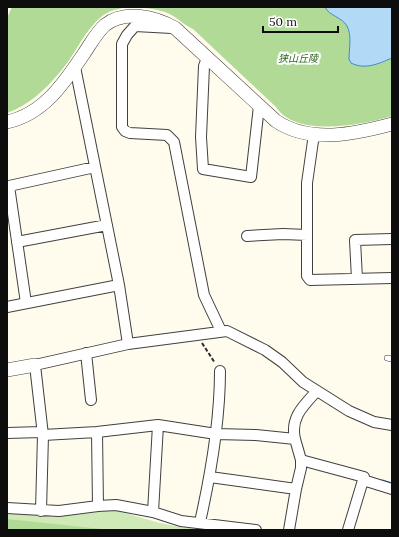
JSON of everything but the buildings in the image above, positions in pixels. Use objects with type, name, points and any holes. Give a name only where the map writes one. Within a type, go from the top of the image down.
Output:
[{"type":"street","points":[[7,122],[29,114],[44,104],[75,68],[102,29],[117,18],[134,16],[149,18],[168,24],[175,28],[259,106],[283,126],[301,133],[314,134],[360,132],[392,124]]},
{"type":"street","points":[[175,28],[135,26],[126,35],[122,44],[122,127],[125,131],[130,133],[167,135],[174,142],[204,295],[221,331]]},
{"type":"street","points":[[207,58],[204,66],[201,137],[203,169],[251,177],[259,106]]},
{"type":"street","points":[[75,68],[119,285],[128,344]]},
{"type":"street","points":[[314,134],[307,183],[307,276],[310,280],[392,278]]},
{"type":"street","points":[[26,303],[9,186],[95,167]]},
{"type":"street","points":[[16,242],[107,225]]},
{"type":"street","points":[[246,236],[283,234],[306,236]]},
{"type":"street","points":[[357,279],[355,240],[392,239]]},
{"type":"street","points":[[7,307],[119,285]]},
{"type":"street","points":[[7,370],[128,344],[221,331],[233,333],[265,350],[282,362],[316,392],[349,411],[374,422],[392,425]]},
{"type":"street","points":[[86,353],[91,400]]},
{"type":"street","points":[[35,365],[42,433],[41,511]]},
{"type":"street","points":[[200,522],[210,477],[216,434],[220,371]]},
{"type":"street","points":[[289,530],[301,468],[301,460],[293,431],[298,413],[316,392]]},
{"type":"street","points":[[7,433],[97,432],[158,425],[216,434],[256,435],[295,439]]},
{"type":"street","points":[[153,512],[158,425]]},
{"type":"street","points":[[97,432],[98,506]]},
{"type":"street","points":[[301,460],[364,477],[348,530]]},
{"type":"street","points":[[210,477],[296,489]]},
{"type":"street","points":[[363,480],[392,489]]},
{"type":"street","points":[[7,508],[59,511],[116,504],[153,512],[181,521],[200,522],[256,530]]},
{"type":"path","points":[[196,334],[220,371]]},
{"type":"green space","points":[[12,7],[129,7],[110,11],[98,20],[86,34],[66,65],[54,79],[36,96],[22,106],[7,113],[7,18]]},
{"type":"green space","name":"狭山丘陵","points":[[129,7],[325,7],[329,12],[342,20],[349,30],[349,59],[351,63],[381,63],[392,58],[392,116],[364,123],[347,125],[314,126],[298,123],[285,117],[193,29],[170,14],[153,9]]},
{"type":"green space","points":[[114,510],[160,523],[209,530],[7,530],[7,511],[58,517]]},
{"type":"green space","points":[[7,519],[111,530],[7,530]]},
{"type":"water","points":[[325,7],[392,7],[392,58],[377,64],[366,66],[351,63],[349,59],[349,30],[342,20],[329,12]]},
{"type":"waterway","points":[[382,481],[392,484]]}]
